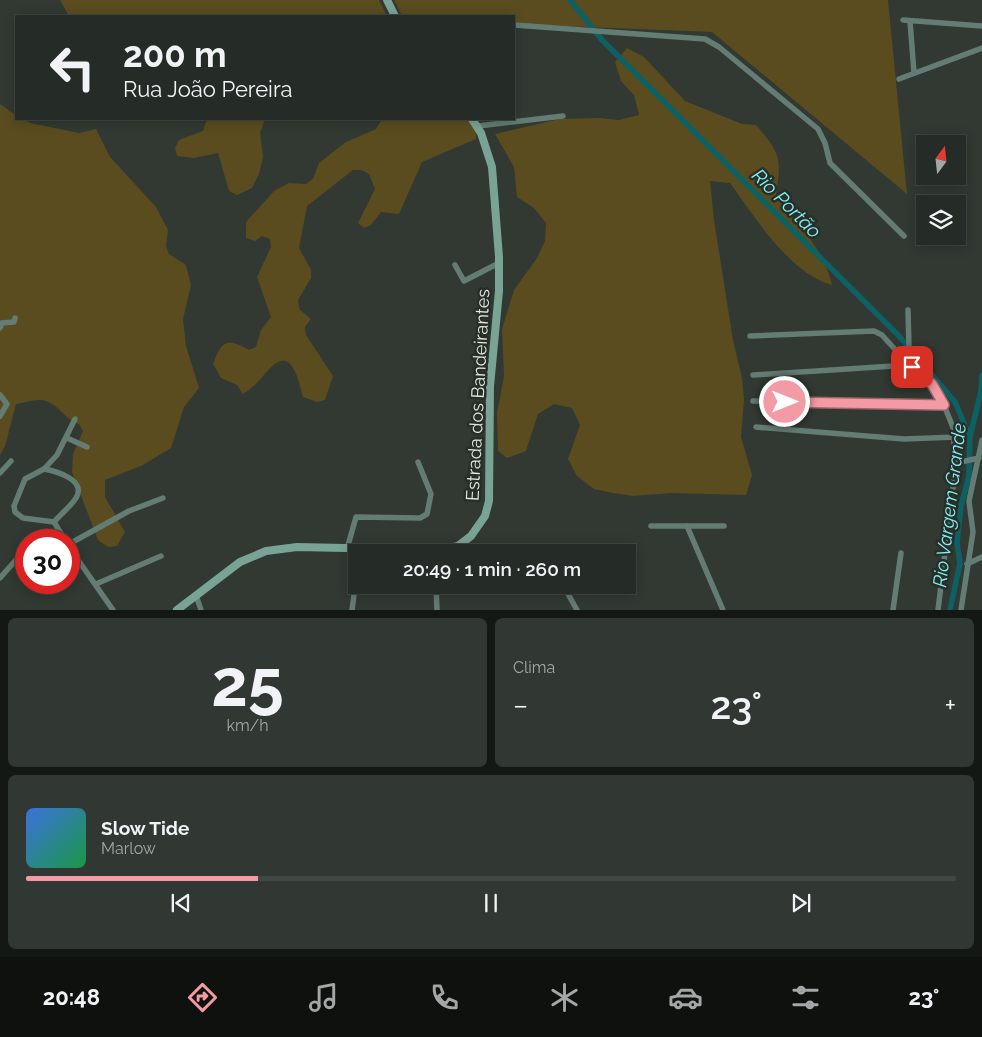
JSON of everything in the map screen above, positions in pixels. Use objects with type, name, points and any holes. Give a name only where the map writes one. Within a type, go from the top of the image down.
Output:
[{"type":"main road","points":[[387,0],[394,15]]},
{"type":"main road","name":"Estrada dos Bandeirantes","points":[[461,544],[471,536],[485,516],[489,494],[490,386],[498,308],[499,263],[492,167],[486,144],[478,126],[473,120]]},
{"type":"main road","name":"Estrada dos Bandeirantes","points":[[176,610],[240,562],[257,554],[297,548],[348,549]]},
{"type":"street","points":[[914,73],[906,21],[982,26]]},
{"type":"street","points":[[515,25],[698,37],[719,47],[818,129],[825,144],[830,164],[904,236]]},
{"type":"street","points":[[899,78],[982,48]]},
{"type":"street","points":[[478,126],[563,116]]},
{"type":"street","points":[[455,265],[461,280],[465,280],[499,263]]},
{"type":"street","points":[[904,354],[910,346],[908,310]]},
{"type":"street","points":[[0,328],[2,323],[14,322],[15,318]]},
{"type":"street","points":[[750,336],[874,331],[882,334],[904,354],[911,366],[932,384],[944,405],[956,438],[956,463],[938,610]]},
{"type":"street","points":[[753,374],[911,366]]},
{"type":"street","points":[[0,395],[7,404],[0,416]]},
{"type":"street","points":[[753,401],[944,405]]},
{"type":"street","points":[[54,522],[23,518],[15,512],[14,506],[25,479],[44,469],[57,455],[68,438],[76,419]]},
{"type":"street","points":[[756,427],[904,440],[956,438]]},
{"type":"street","points":[[68,438],[88,446]]},
{"type":"street","points":[[961,610],[973,532],[969,501],[976,458],[982,440]]},
{"type":"street","points":[[956,463],[976,458]]},
{"type":"street","points":[[0,473],[11,462]]},
{"type":"street","points":[[349,544],[356,517],[420,518],[427,514],[431,494],[418,462]]},
{"type":"street","points":[[44,469],[70,478],[77,488],[76,498],[54,522]]},
{"type":"street","points":[[80,540],[129,511],[163,498]]},
{"type":"street","points":[[54,522],[58,529]]},
{"type":"street","points":[[651,526],[724,526]]},
{"type":"street","points":[[687,526],[723,610]]},
{"type":"street","points":[[893,610],[901,553]]},
{"type":"street","points":[[96,584],[161,556]]},
{"type":"street","points":[[967,564],[982,557]]},
{"type":"street","points":[[0,578],[15,561]]},
{"type":"street","points":[[80,561],[112,610]]},
{"type":"street","points":[[352,610],[354,594]]},
{"type":"street","points":[[436,594],[437,610]]},
{"type":"street","points":[[568,594],[578,610]]},
{"type":"street","points":[[196,595],[201,610]]},
{"type":"shaded area","points":[[60,0],[379,0],[386,15],[68,15]]},
{"type":"shaded area","points":[[394,0],[888,0],[907,194],[712,32],[515,24],[515,15],[402,15]]},
{"type":"shaded area","points":[[627,48],[644,57],[685,101],[742,124],[756,125],[770,143],[777,157],[779,172],[776,194],[822,258],[832,285],[816,279],[787,256],[762,227],[730,183],[710,181],[714,220],[733,340],[742,378],[744,400],[741,437],[752,475],[746,495],[671,493],[633,496],[594,489],[577,476],[568,459],[580,425],[572,408],[554,404],[538,414],[526,451],[507,458],[498,451],[497,413],[504,376],[502,329],[514,290],[537,258],[545,241],[546,223],[534,208],[517,197],[514,167],[495,134],[560,119],[599,118],[619,120],[639,115],[634,95],[621,81],[615,62]]},
{"type":"shaded area","points":[[0,104],[15,114],[15,120],[25,120],[30,123],[79,133],[96,129],[110,157],[156,207],[168,230],[166,246],[169,254],[186,265],[191,285],[183,319],[186,346],[199,388],[184,407],[171,448],[141,466],[105,480],[105,497],[125,532],[117,546],[108,547],[98,540],[72,472],[73,454],[83,431],[79,424],[69,419],[51,403],[45,401],[36,400],[16,404],[5,446],[0,455]]},
{"type":"shaded area","points":[[207,120],[265,120],[260,133],[263,157],[259,174],[252,188],[237,195],[229,191],[218,153],[194,158],[177,156],[175,148],[179,140],[203,131]]},
{"type":"shaded area","points":[[381,120],[470,120],[477,130],[476,139],[422,162],[399,214],[381,212],[371,225],[364,228],[358,223],[375,189],[369,174],[362,170],[353,170],[307,206],[299,248],[311,270],[311,278],[298,300],[299,309],[311,319],[305,327],[306,335],[333,376],[325,400],[317,402],[303,397],[296,373],[289,363],[284,361],[274,365],[243,394],[237,385],[221,378],[213,364],[219,350],[226,344],[235,344],[249,350],[256,347],[261,330],[271,317],[257,277],[271,247],[270,239],[262,236],[255,241],[246,238],[246,222],[274,191],[289,183],[306,184],[313,179],[319,163],[346,142],[376,129]]},
{"type":"waterway","name":"Rio Portão","points":[[570,0],[602,40],[899,336],[955,402],[970,437]]},
{"type":"waterway","name":"Rio Vargem Grande","points":[[950,610],[960,563],[957,543],[961,506],[969,476],[970,437],[981,391],[982,375]]},
{"type":"route","points":[[785,402],[944,405],[932,384],[912,367]]}]
